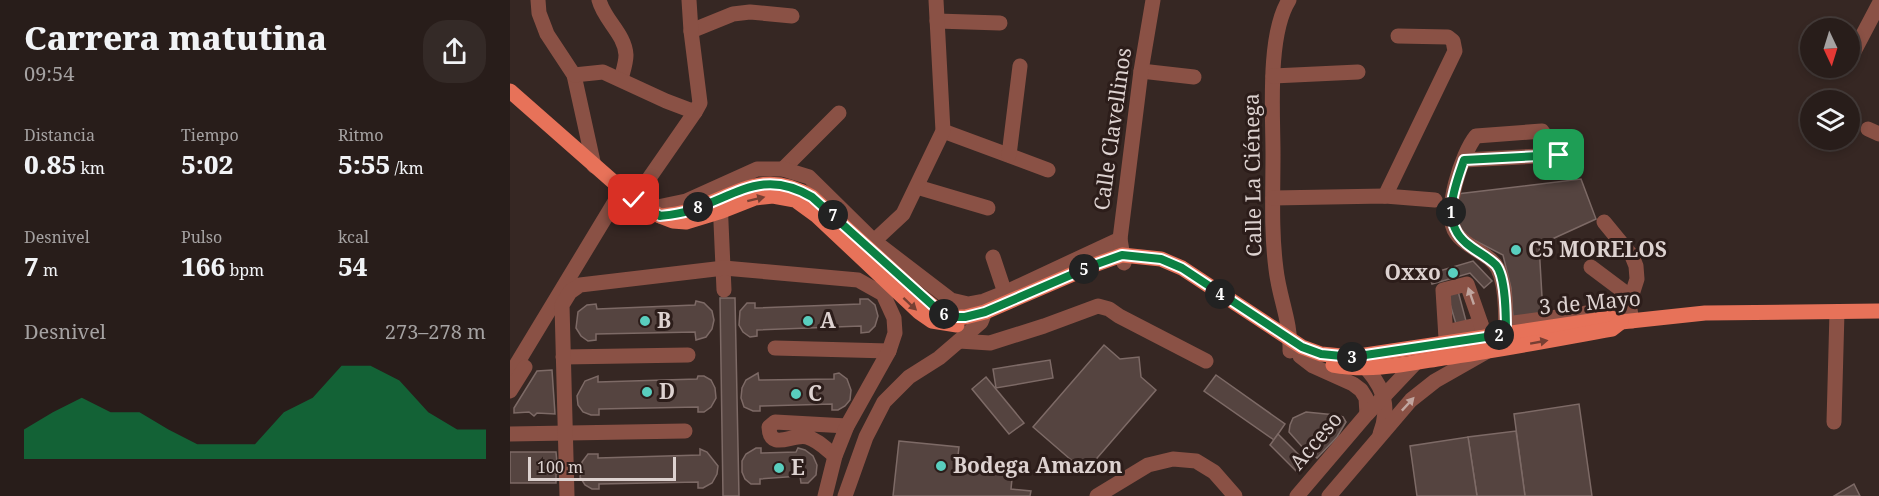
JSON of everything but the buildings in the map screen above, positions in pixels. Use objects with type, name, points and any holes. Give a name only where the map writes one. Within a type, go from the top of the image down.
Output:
[{"type":"main road","points":[[510,92],[628,195],[654,213],[687,212],[773,196],[795,200],[817,216],[919,312],[932,321],[952,326],[973,325],[984,312],[1110,266],[1123,259]]},
{"type":"main road","name":"3 de Mayo","points":[[721,205],[750,186],[780,183],[797,188],[812,197],[939,311],[951,317],[965,317],[984,312],[1006,298],[1094,265],[1123,259],[1161,259],[1182,268],[1294,349],[1302,347],[1321,354],[1355,357],[1483,338],[1705,313],[1879,311]]},
{"type":"main road","points":[[1294,349],[1332,364],[1367,369],[1416,362],[1447,345]]},
{"type":"street","points":[[538,0],[539,13],[547,34],[574,75],[594,166]]},
{"type":"street","points":[[599,0],[601,8],[624,43],[626,57],[621,79]]},
{"type":"street","points":[[510,375],[628,195],[696,112],[700,103],[689,0]]},
{"type":"street","points":[[874,241],[903,214],[943,131],[936,0]]},
{"type":"street","name":"Calle Clavellinos","points":[[1123,259],[1120,239],[1141,71],[1153,0]]},
{"type":"street","name":"Calle La Ciénega","points":[[1289,0],[1280,26],[1273,76],[1271,230],[1276,273],[1294,349]]},
{"type":"street","points":[[1860,40],[1879,4]]},
{"type":"street","points":[[691,31],[733,14],[750,12],[792,16]]},
{"type":"street","points":[[937,21],[1000,23]]},
{"type":"street","points":[[1385,196],[1455,51],[1453,41],[1448,37],[1398,36]]},
{"type":"street","points":[[1009,155],[1020,66]]},
{"type":"street","points":[[1141,71],[1194,77]]},
{"type":"street","points":[[574,75],[603,72],[696,112]]},
{"type":"street","points":[[1273,76],[1358,72]]},
{"type":"street","points":[[783,169],[839,113]]},
{"type":"street","points":[[943,131],[1048,170]]},
{"type":"street","points":[[1464,160],[1559,155],[1542,131],[1476,136],[1469,145],[1464,160],[1453,193],[1450,219],[1455,232],[1497,266],[1502,277],[1505,336]]},
{"type":"street","points":[[654,213],[757,170],[783,169],[809,177],[874,241],[951,300],[968,304],[984,312],[954,346],[909,377],[884,402],[854,465],[845,496]]},
{"type":"street","points":[[918,187],[988,208]]},
{"type":"street","points":[[1273,198],[1385,196],[1435,200]]},
{"type":"street","points":[[721,205],[724,290]]},
{"type":"street","points":[[1604,222],[1632,256],[1636,266],[1637,279],[1629,304],[1619,323]]},
{"type":"street","points":[[993,257],[1006,298],[1120,239]]},
{"type":"street","points":[[1591,267],[1631,297]]},
{"type":"street","points":[[510,391],[570,292],[580,285],[724,268],[858,280],[883,294],[894,318],[895,333],[889,351],[847,426],[835,456],[825,496]]},
{"type":"street","points":[[1329,496],[1411,400],[1483,338],[1467,284],[1443,290],[1447,345]]},
{"type":"street","points":[[562,305],[567,496]]},
{"type":"street","points":[[954,346],[990,343],[1098,306],[1108,309],[1206,361]]},
{"type":"street","points":[[1834,422],[1838,312]]},
{"type":"street","name":"Acceso","points":[[1297,496],[1367,414],[1431,346]]},
{"type":"street","points":[[775,348],[889,351]]},
{"type":"street","name":"Acceso","points":[[1294,349],[1313,366],[1361,390],[1366,398],[1367,414]]},
{"type":"street","points":[[563,357],[688,355]]},
{"type":"street","points":[[1355,357],[1380,386],[1383,397],[1384,424],[1378,439]]},
{"type":"street","points":[[835,456],[816,440],[804,436],[781,440],[772,439],[769,435],[769,427],[775,422],[847,426]]},
{"type":"street","points":[[510,434],[685,431]]},
{"type":"street","points":[[1332,455],[1350,471]]},
{"type":"street","points":[[1097,496],[1148,465],[1173,459],[1196,461],[1214,472],[1236,496]]},
{"type":"place","name":"C5 MORELOS","points":[[1516,250]]},
{"type":"place","name":"Oxxo","points":[[1453,273]]},
{"type":"place","name":"B","points":[[645,321]]},
{"type":"place","name":"A","points":[[808,321]]},
{"type":"place","name":"D","points":[[647,392]]},
{"type":"place","name":"C","points":[[796,394]]},
{"type":"place","name":"Bodega Amazon","points":[[941,466]]},
{"type":"place","name":"E","points":[[779,468]]},
{"type":"route","points":[[634,200],[660,216],[687,212],[750,186],[780,183],[797,188],[812,197],[918,294],[939,311],[951,317],[965,317],[985,312],[1122,255],[1161,259],[1182,268],[1302,347],[1321,354],[1352,357],[1506,334],[1502,277],[1497,266],[1455,232],[1450,219],[1453,193],[1464,160],[1559,155]]}]
